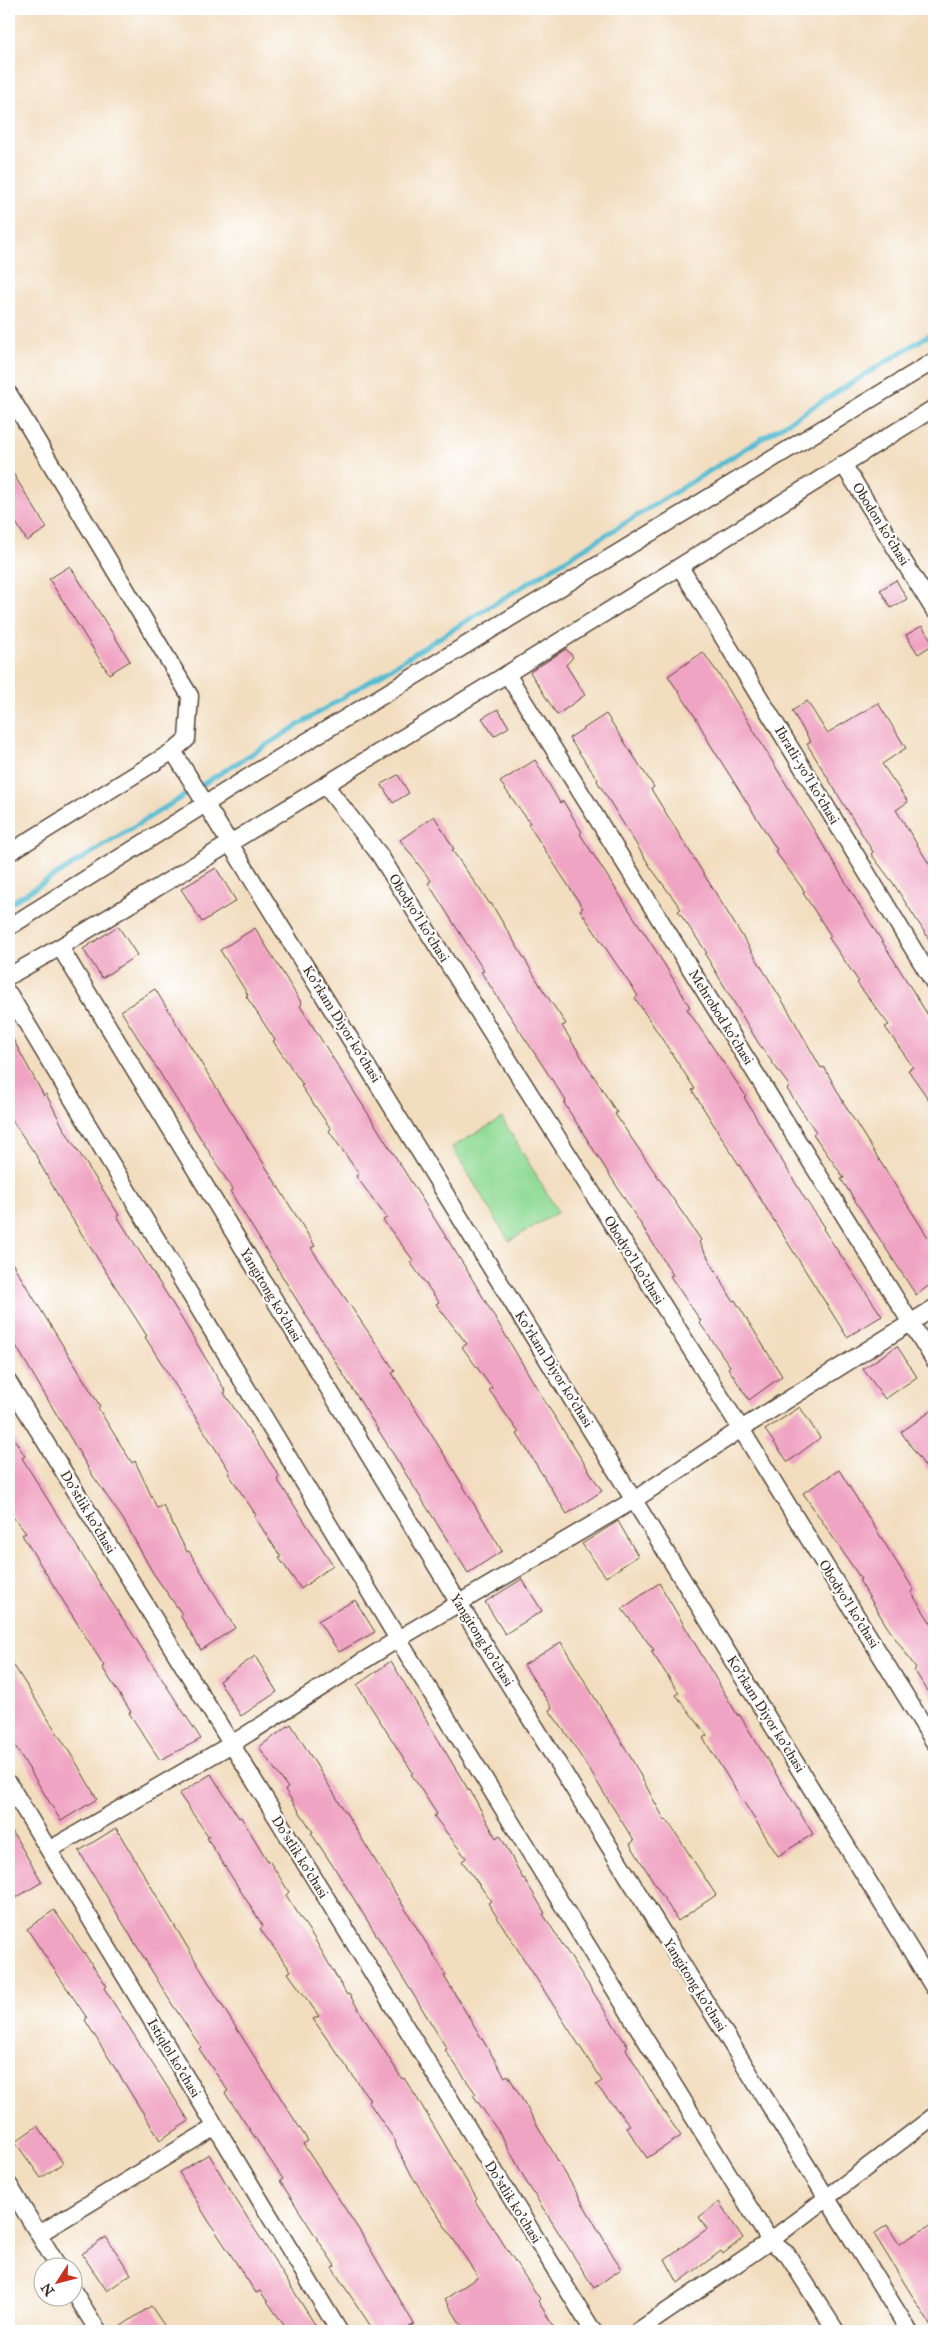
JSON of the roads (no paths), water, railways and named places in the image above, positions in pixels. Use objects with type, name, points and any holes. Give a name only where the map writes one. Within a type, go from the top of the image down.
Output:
[{"type":"street","points":[[9,927],[206,804],[934,361]]},
{"type":"street","points":[[9,394],[190,696],[187,740],[173,751],[9,853]]},
{"type":"street","points":[[9,976],[60,947],[507,674],[934,408]]},
{"type":"street","name":"Obodon ko'chasi","points":[[843,464],[934,610]]},
{"type":"street","name":"Ibratli-yo'l ko'chasi","points":[[680,566],[934,983]]},
{"type":"street","name":"Mehrobod ko'chasi","points":[[507,674],[934,1360]]},
{"type":"street","name":"Ko'rkam Diyor ko'chasi","points":[[173,751],[934,1988]]},
{"type":"street","name":"Obodyo'l ko'chasi","points":[[325,785],[379,854],[741,1429],[934,1742]]},
{"type":"street","name":"Yangitong ko'chasi","points":[[60,947],[460,1605],[909,2331]]},
{"type":"street","points":[[9,994],[398,1639],[770,2241],[787,2254],[836,2331]]},
{"type":"street","points":[[50,1850],[230,1745],[398,1639],[460,1605],[634,1500],[741,1429],[934,1308]]},
{"type":"street","name":"Do'stlik ko'chasi","points":[[9,1382],[230,1745],[593,2331]]},
{"type":"street","name":"Istiqlol ko'chasi","points":[[9,1784],[339,2331]]},
{"type":"street","points":[[638,2331],[770,2241],[934,2116]]},
{"type":"street","points":[[39,2234],[215,2126]]},
{"type":"street","points":[[9,2185],[53,2258]]},
{"type":"street","points":[[82,2305],[98,2331]]},
{"type":"waterway","points":[[9,904],[934,332]]}]
